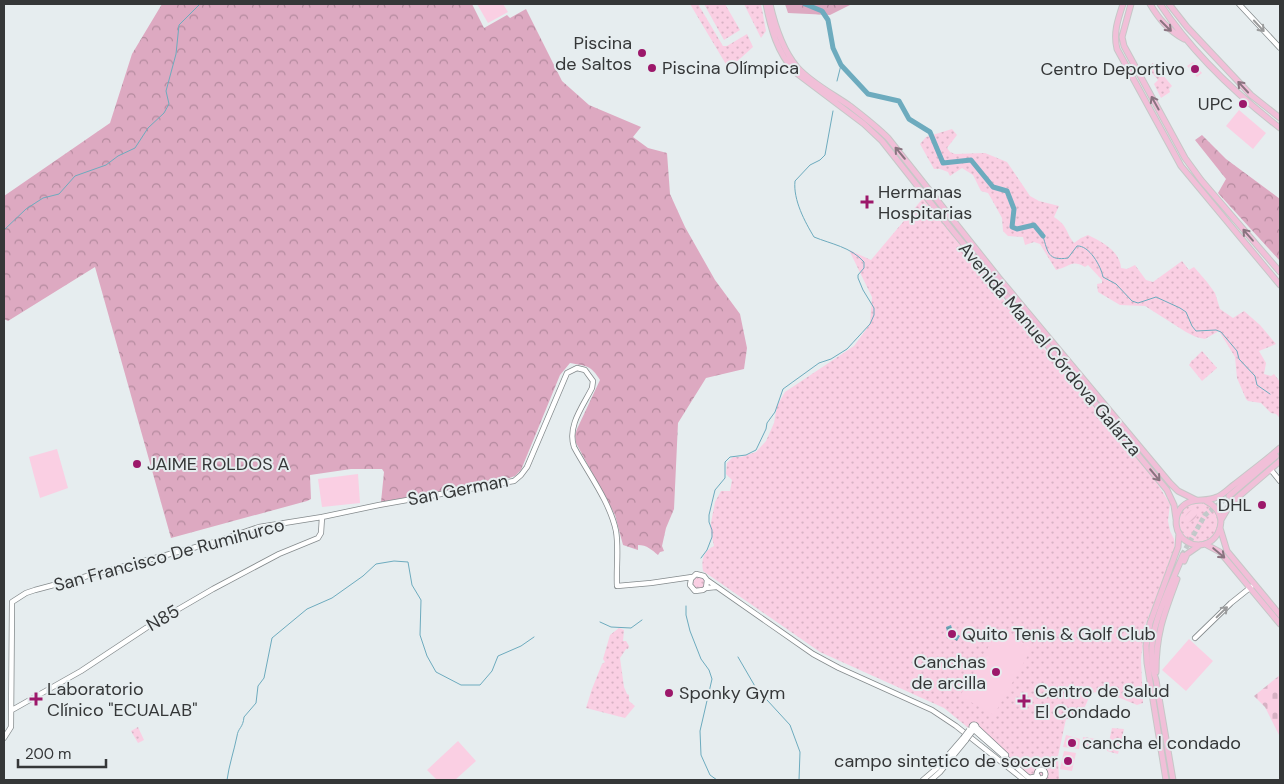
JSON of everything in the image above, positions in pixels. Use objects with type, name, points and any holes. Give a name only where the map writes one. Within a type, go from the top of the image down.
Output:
[{"type":"main road","name":"Avenida Manuel Córdova Galarza","points":[[766,4],[771,31],[782,56],[794,72],[871,122],[888,138],[1010,295],[1167,490],[1174,504],[1176,519]]},
{"type":"main road","name":"Avenida Manuel Córdova Galarza","points":[[770,4],[784,46],[796,66],[819,88]]},
{"type":"main road","points":[[1123,4],[1117,22],[1115,40],[1117,49],[1169,145],[1181,166],[1280,285]]},
{"type":"main road","points":[[1130,4],[1122,37],[1124,46],[1185,158],[1280,272]]},
{"type":"main road","points":[[1150,4],[1169,30],[1188,41]]},
{"type":"main road","points":[[1160,4],[1188,41],[1245,99],[1280,128]]},
{"type":"main road","points":[[1170,4],[1187,27],[1251,95],[1280,118]]},
{"type":"main road","points":[[1239,4],[1280,48]]},
{"type":"main road","name":"Avenida Manuel Córdova Galarza","points":[[839,102],[873,131],[1010,295]]},
{"type":"main road","points":[[1169,145],[1173,144],[1184,162],[1193,168]]},
{"type":"main road","points":[[924,194],[930,191]]},
{"type":"main road","points":[[1215,207],[1222,211],[1233,224],[1237,222]]},
{"type":"main road","name":"Avenida Manuel Córdova Galarza","points":[[1035,326],[1170,483],[1178,491],[1196,500]]},
{"type":"main road","name":"San German","points":[[359,509],[514,481],[527,467],[567,373],[573,369],[581,369],[590,375],[593,384],[572,431],[572,439],[574,447],[607,505],[616,530],[618,552],[617,586],[680,580]]},
{"type":"main road","points":[[1173,780],[1153,680],[1146,663],[1147,634],[1150,623],[1176,556],[1180,540],[1176,519],[1183,506],[1196,500],[1206,501],[1220,496],[1280,448]]},
{"type":"main road","points":[[1280,452],[1229,496],[1280,459]]},
{"type":"main road","points":[[1153,680],[1156,650],[1163,618],[1187,554],[1216,536],[1221,521],[1231,504],[1271,470],[1280,459]]},
{"type":"main road","points":[[1271,470],[1280,481]]},
{"type":"main road","points":[[1206,501],[1215,507],[1221,521]]},
{"type":"main road","name":"San Francisco De Rumihurco","points":[[12,710],[10,695],[12,602],[31,592],[210,544],[259,527],[359,509]]},
{"type":"main road","name":"N85","points":[[12,710],[81,671],[146,628],[213,589],[279,554],[318,538],[320,536],[322,517]]},
{"type":"main road","points":[[1220,528],[1225,548],[1280,614]]},
{"type":"main road","points":[[1178,533],[1188,542],[1202,544],[1220,552],[1280,624]]},
{"type":"main road","points":[[1166,780],[1150,649],[1153,630],[1183,555]]},
{"type":"main road","points":[[680,580],[701,574],[716,587],[813,654],[932,710],[956,726],[1024,780]]},
{"type":"main road","points":[[690,584],[692,576]]},
{"type":"main road","points":[[680,580],[690,584],[695,591],[716,587]]},
{"type":"main road","points":[[706,588],[707,580]]},
{"type":"main road","points":[[1196,638],[1224,609],[1249,587],[1256,584]]},
{"type":"main road","points":[[4,738],[11,728],[12,710]]},
{"type":"main road","points":[[924,780],[973,730],[994,745],[1029,778],[1039,778]]},
{"type":"main road","points":[[931,780],[940,772],[964,739]]},
{"type":"green space","points":[[162,4],[472,4],[484,28],[507,15],[510,18],[526,9],[562,81],[589,105],[641,127],[633,137],[648,148],[667,153],[670,194],[685,227],[715,280],[740,314],[747,348],[744,369],[706,378],[678,423],[674,509],[666,528],[662,546],[664,551],[658,555],[644,546],[638,545],[638,550],[623,545],[615,515],[576,443],[575,435],[577,429],[600,380],[594,371],[588,367],[570,363],[560,375],[521,470],[515,476],[501,481],[381,502],[384,472],[382,469],[351,469],[310,475],[311,499],[307,501],[171,538],[95,267],[8,321],[4,319],[4,196],[110,123],[132,54]]},
{"type":"green space","points":[[477,4],[503,4],[508,12],[488,23]]},
{"type":"green space","points":[[690,4],[698,4],[723,46],[727,46],[747,34],[753,47],[732,66],[727,66]]},
{"type":"green space","points":[[704,4],[725,4],[740,30],[724,40]]},
{"type":"green space","points":[[744,4],[761,4],[766,31],[761,38]]},
{"type":"green space","points":[[785,4],[852,4],[830,15],[788,13]]},
{"type":"green space","name":"Centro Deportivo","points":[[1193,62],[1202,73],[1197,77],[1187,66]]},
{"type":"green space","points":[[1153,63],[1172,86],[1169,89],[1170,92],[1161,98],[1154,84],[1158,80],[1147,67]]},
{"type":"green space","points":[[1239,110],[1266,133],[1253,149],[1226,126]]},
{"type":"green space","points":[[952,129],[957,135],[947,148],[950,152],[955,154],[985,153],[1007,162],[1030,196],[1039,201],[1059,206],[1054,217],[1064,226],[1074,243],[1088,235],[1114,252],[1121,268],[1127,269],[1135,265],[1146,280],[1153,282],[1182,261],[1189,270],[1194,267],[1207,282],[1215,293],[1220,309],[1233,318],[1244,311],[1260,325],[1276,344],[1259,351],[1266,363],[1264,374],[1271,376],[1274,374],[1280,382],[1280,418],[1276,414],[1271,413],[1261,403],[1246,399],[1237,378],[1235,357],[1219,331],[1205,339],[1196,337],[1145,306],[1120,305],[1098,292],[1097,284],[1102,283],[1102,280],[1088,265],[1085,267],[1070,264],[1056,270],[1040,244],[1034,242],[1025,245],[1023,237],[1008,236],[1003,231],[1002,218],[991,198],[988,193],[981,191],[973,175],[962,168],[950,176],[948,172],[934,169],[920,144],[926,137]]},
{"type":"green space","points":[[1202,135],[1226,159],[1280,199],[1280,261],[1218,193],[1226,179],[1195,140]]},
{"type":"green space","points":[[924,197],[1017,317],[1155,480],[1170,504],[1168,521],[1174,539],[1175,551],[1144,628],[1141,660],[1143,703],[1137,705],[1103,691],[1091,693],[1080,718],[1066,719],[1058,756],[1059,780],[1032,780],[944,708],[820,652],[703,571],[702,563],[704,556],[714,546],[710,528],[715,502],[721,491],[730,491],[732,480],[726,474],[727,463],[733,457],[741,457],[756,452],[766,441],[774,423],[777,406],[785,392],[854,346],[870,324],[872,297],[849,250],[871,260]]},
{"type":"green space","points":[[1202,351],[1217,368],[1202,381],[1189,365]]},
{"type":"green space","points":[[57,449],[68,488],[40,498],[29,457]]},
{"type":"green space","points":[[358,474],[360,503],[322,507],[318,479]]},
{"type":"green space","points":[[1203,502],[1210,505],[1216,511],[1219,522],[1218,530],[1210,539],[1203,542],[1195,542],[1188,539],[1180,530],[1179,518],[1182,511],[1191,503]]},
{"type":"green space","points":[[1197,509],[1197,515],[1194,519],[1184,523],[1188,513]]},
{"type":"green space","points":[[697,577],[701,577],[705,583],[701,589],[697,589],[693,585],[693,581]]},
{"type":"green space","points":[[619,628],[624,630],[623,641],[626,641],[629,646],[620,658],[624,687],[629,695],[629,701],[635,706],[625,718],[586,708],[602,664],[605,662],[603,659],[610,635]]},
{"type":"green space","name":"Canchas de arcilla","points":[[999,629],[1032,648],[994,715],[960,696]]},
{"type":"green space","points":[[1189,639],[1213,661],[1186,691],[1162,670]]},
{"type":"green space","points":[[1280,675],[1280,737],[1265,707],[1254,696]]},
{"type":"green space","points":[[138,727],[144,740],[138,743],[131,731]]},
{"type":"green space","points":[[1112,728],[1124,729],[1118,754],[1107,751]]},
{"type":"green space","name":"cancha el condado","points":[[1066,735],[1080,739],[1079,749],[1063,747]]},
{"type":"green space","points":[[1083,737],[1096,739],[1094,749],[1082,747]]},
{"type":"green space","points":[[458,741],[476,761],[455,780],[437,780],[427,770]]},
{"type":"green space","name":"campo sintetico de soccer","points":[[1064,751],[1076,753],[1072,771],[1060,769]]},
{"type":"water","name":"Quito Tenis & Golf Club","points":[[951,625],[953,632],[960,636],[957,641],[948,636],[946,627]]},
{"type":"waterway","points":[[4,230],[26,209],[43,198],[59,194],[75,176],[106,165],[118,156],[135,148],[148,128],[164,113],[169,104],[166,91],[176,54],[179,25],[200,4]]},
{"type":"waterway","points":[[805,4],[822,11],[828,20],[833,48],[841,65],[868,94],[899,101],[909,119],[930,132],[943,163],[971,160],[993,187],[1007,191],[1014,209],[1012,227],[1017,229],[1034,225],[1043,236]]},
{"type":"waterway","points":[[837,81],[841,65]]},
{"type":"waterway","points":[[701,558],[707,550],[712,537],[709,515],[715,490],[725,478],[725,462],[730,457],[746,455],[756,450],[767,423],[775,412],[783,389],[819,363],[831,359],[847,349],[870,324],[874,315],[874,308],[858,278],[858,275],[864,268],[864,262],[847,249],[814,237],[804,218],[796,196],[795,181],[810,165],[825,155],[833,111]]},
{"type":"waterway","points":[[1043,236],[1050,255],[1056,258],[1068,258],[1077,246],[1086,249],[1097,262],[1103,277],[1116,284],[1132,301],[1138,303],[1156,297],[1186,312],[1196,331],[1216,330],[1221,332],[1237,351],[1239,359],[1255,376],[1257,385],[1270,394]]},
{"type":"waterway","points":[[227,780],[238,733],[244,717],[256,703],[258,686],[264,678],[272,638],[307,609],[332,598],[363,576],[376,564],[394,561],[408,562],[412,585],[421,600],[420,635],[427,656],[436,672],[461,685],[480,685],[492,671],[498,656],[521,646],[534,637]]},
{"type":"waterway","points":[[686,606],[690,631],[701,659],[709,670],[712,679],[700,731],[701,755],[710,775],[717,780]]},
{"type":"waterway","points":[[600,622],[611,627],[631,628],[642,620]]},
{"type":"waterway","points":[[738,657],[756,688],[790,725],[800,752],[799,780]]},
{"type":"tunnel","points":[[1182,555],[1205,515],[1229,496]]},
{"type":"place","name":"Piscina de Saltos","points":[[642,53]]},
{"type":"place","name":"Piscina Olímpica","points":[[652,68]]},
{"type":"place","name":"Centro Deportivo","points":[[1195,69]]},
{"type":"place","name":"UPC","points":[[1243,104]]},
{"type":"place","name":"Hermanas Hospitarias","points":[[867,202]]},
{"type":"place","name":"JAIME ROLDOS A","points":[[137,464]]},
{"type":"place","name":"DHL","points":[[1262,505]]},
{"type":"place","name":"Quito Tenis & Golf Club","points":[[952,634]]},
{"type":"place","name":"Canchas de arcilla","points":[[996,672]]},
{"type":"place","name":"Sponky Gym","points":[[669,693]]},
{"type":"place","name":"Laboratorio Clínico \"ECUALAB\"","points":[[36,699]]},
{"type":"place","name":"Centro de Salud El Condado","points":[[1024,701]]},
{"type":"place","name":"cancha el condado","points":[[1072,743]]},
{"type":"place","name":"campo sintetico de soccer","points":[[1068,761]]}]
